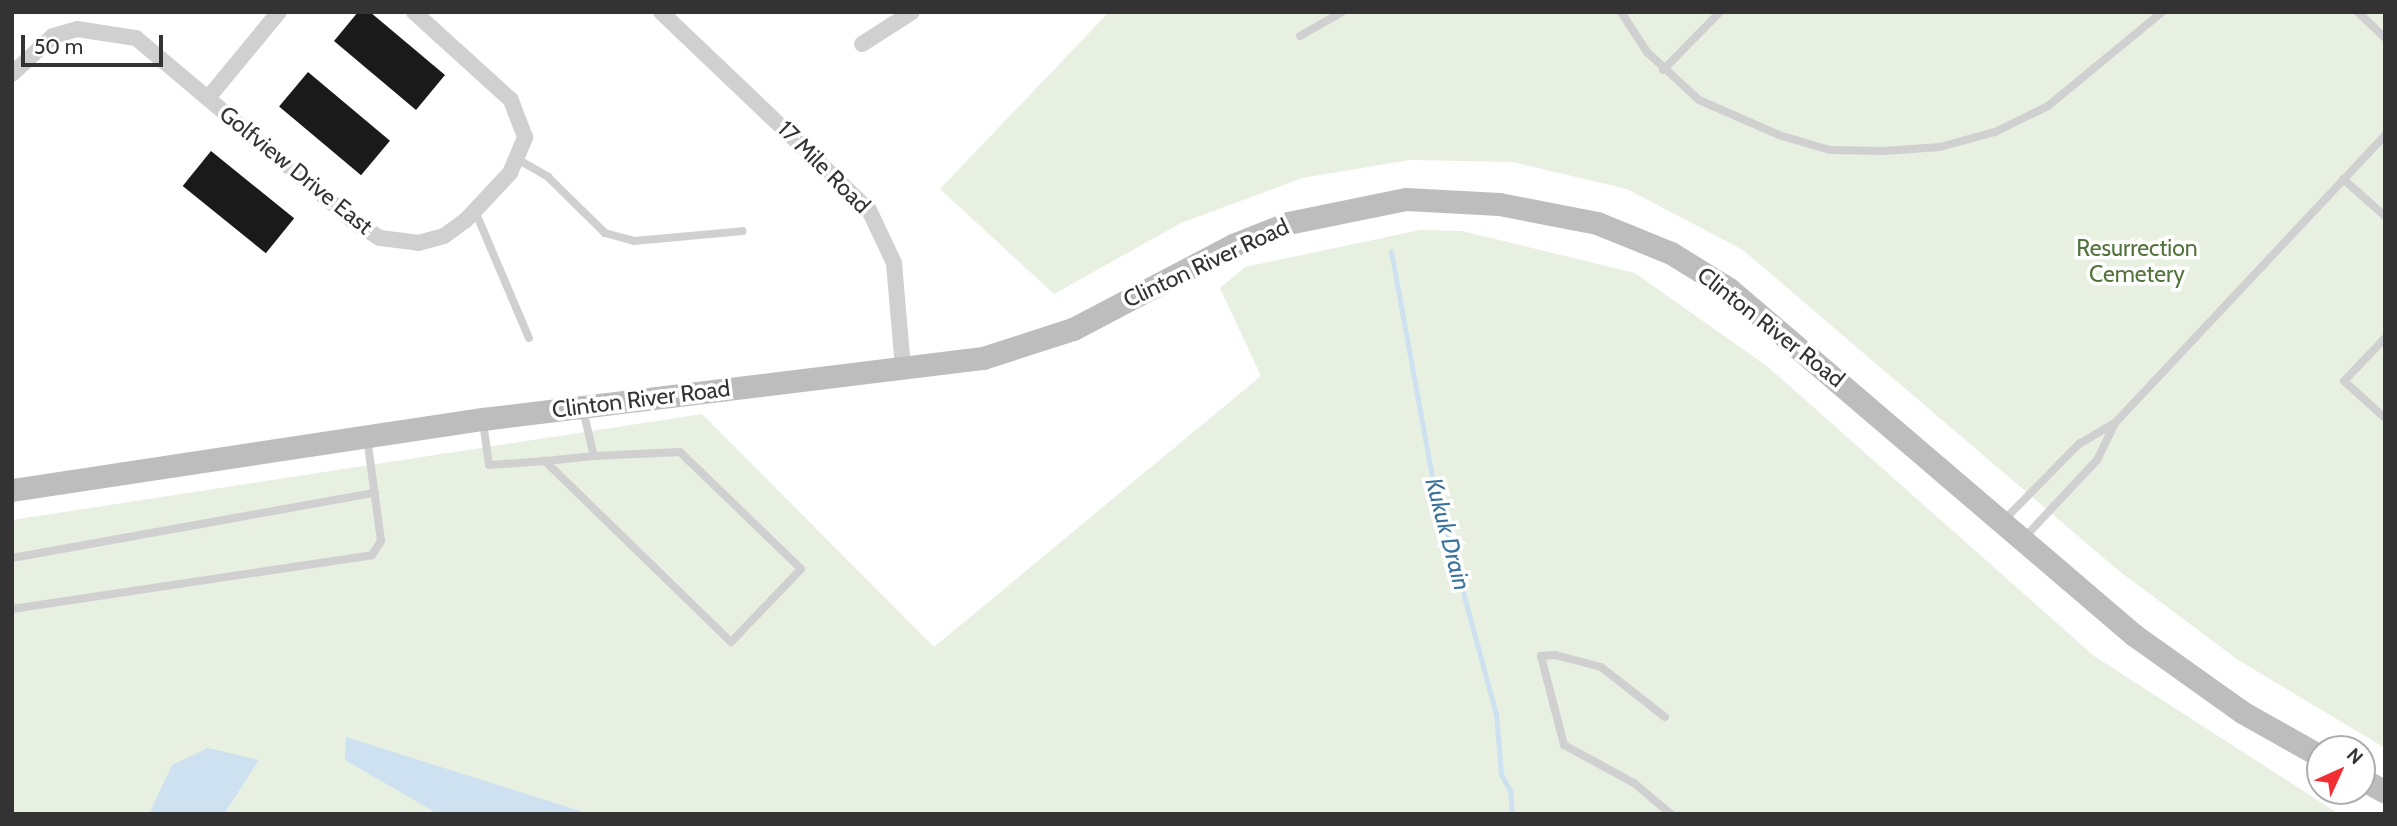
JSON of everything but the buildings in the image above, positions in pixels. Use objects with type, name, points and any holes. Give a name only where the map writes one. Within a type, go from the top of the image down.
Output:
[{"type":"street","points":[[208,98],[279,12]]},
{"type":"street","points":[[414,12],[510,100],[524,130],[519,160]]},
{"type":"street","name":"17 Mile Road","points":[[661,12],[869,210],[894,263],[903,367]]},
{"type":"street","points":[[862,44],[912,12]]},
{"type":"street","name":"Golfview Drive East","points":[[12,74],[52,36],[97,28],[136,38],[352,220],[380,238],[405,244],[432,241],[475,211],[519,160]]},
{"type":"street","name":"Clinton River Road","points":[[12,489],[483,419],[903,367],[1026,347],[1073,329],[1233,245],[1326,211],[1406,199],[1499,204],[1597,223],[1701,271],[1786,333],[2173,665],[2306,747]]},
{"type":"lane","points":[[1300,36],[1342,12]]},
{"type":"lane","points":[[1620,12],[1663,70],[1727,114],[1829,150],[1940,147],[1995,132],[2048,106],[2162,12]]},
{"type":"lane","points":[[1663,70],[1720,12]]},
{"type":"lane","points":[[2358,12],[2385,38]]},
{"type":"lane","points":[[2004,520],[2079,444],[2115,423],[2385,135]]},
{"type":"lane","points":[[519,160],[548,177],[605,233],[634,241],[743,231]]},
{"type":"lane","points":[[2343,179],[2385,216]]},
{"type":"lane","points":[[475,211],[529,338]]},
{"type":"lane","points":[[2384,417],[2344,381],[2385,338]]},
{"type":"lane","points":[[582,407],[594,456]]},
{"type":"lane","points":[[483,419],[489,465],[594,456],[680,452],[801,569],[731,642],[545,461]]},
{"type":"lane","points":[[2024,538],[2097,460],[2115,423]]},
{"type":"lane","points":[[12,609],[372,555],[381,541],[367,438]]},
{"type":"lane","points":[[12,558],[374,493]]},
{"type":"lane","points":[[1665,718],[1601,667],[1555,654],[1541,656],[1564,745],[1634,783],[1671,814]]},
{"type":"green space","name":"Resurrection Cemetery","points":[[1109,12],[2385,12],[2385,748],[2376,743],[2376,735],[2363,735],[2238,660],[2119,571],[1743,250],[1627,189],[1512,162],[1410,160],[1302,178],[1181,223],[1054,294],[940,189]]},
{"type":"green space","points":[[1420,230],[1462,231],[1635,273],[1768,367],[2094,656],[2306,793],[2306,805],[2325,805],[2339,814],[12,814],[12,520],[702,414],[934,647],[1261,376],[1220,288],[1245,267]]},
{"type":"water","points":[[346,737],[590,814],[438,814],[345,760]]},
{"type":"water","points":[[208,748],[259,760],[224,814],[149,814],[172,765]]},
{"type":"waterway","name":"Kukuk Drain","points":[[1391,251],[1433,481],[1496,714],[1501,774],[1510,791],[1512,814]]}]
